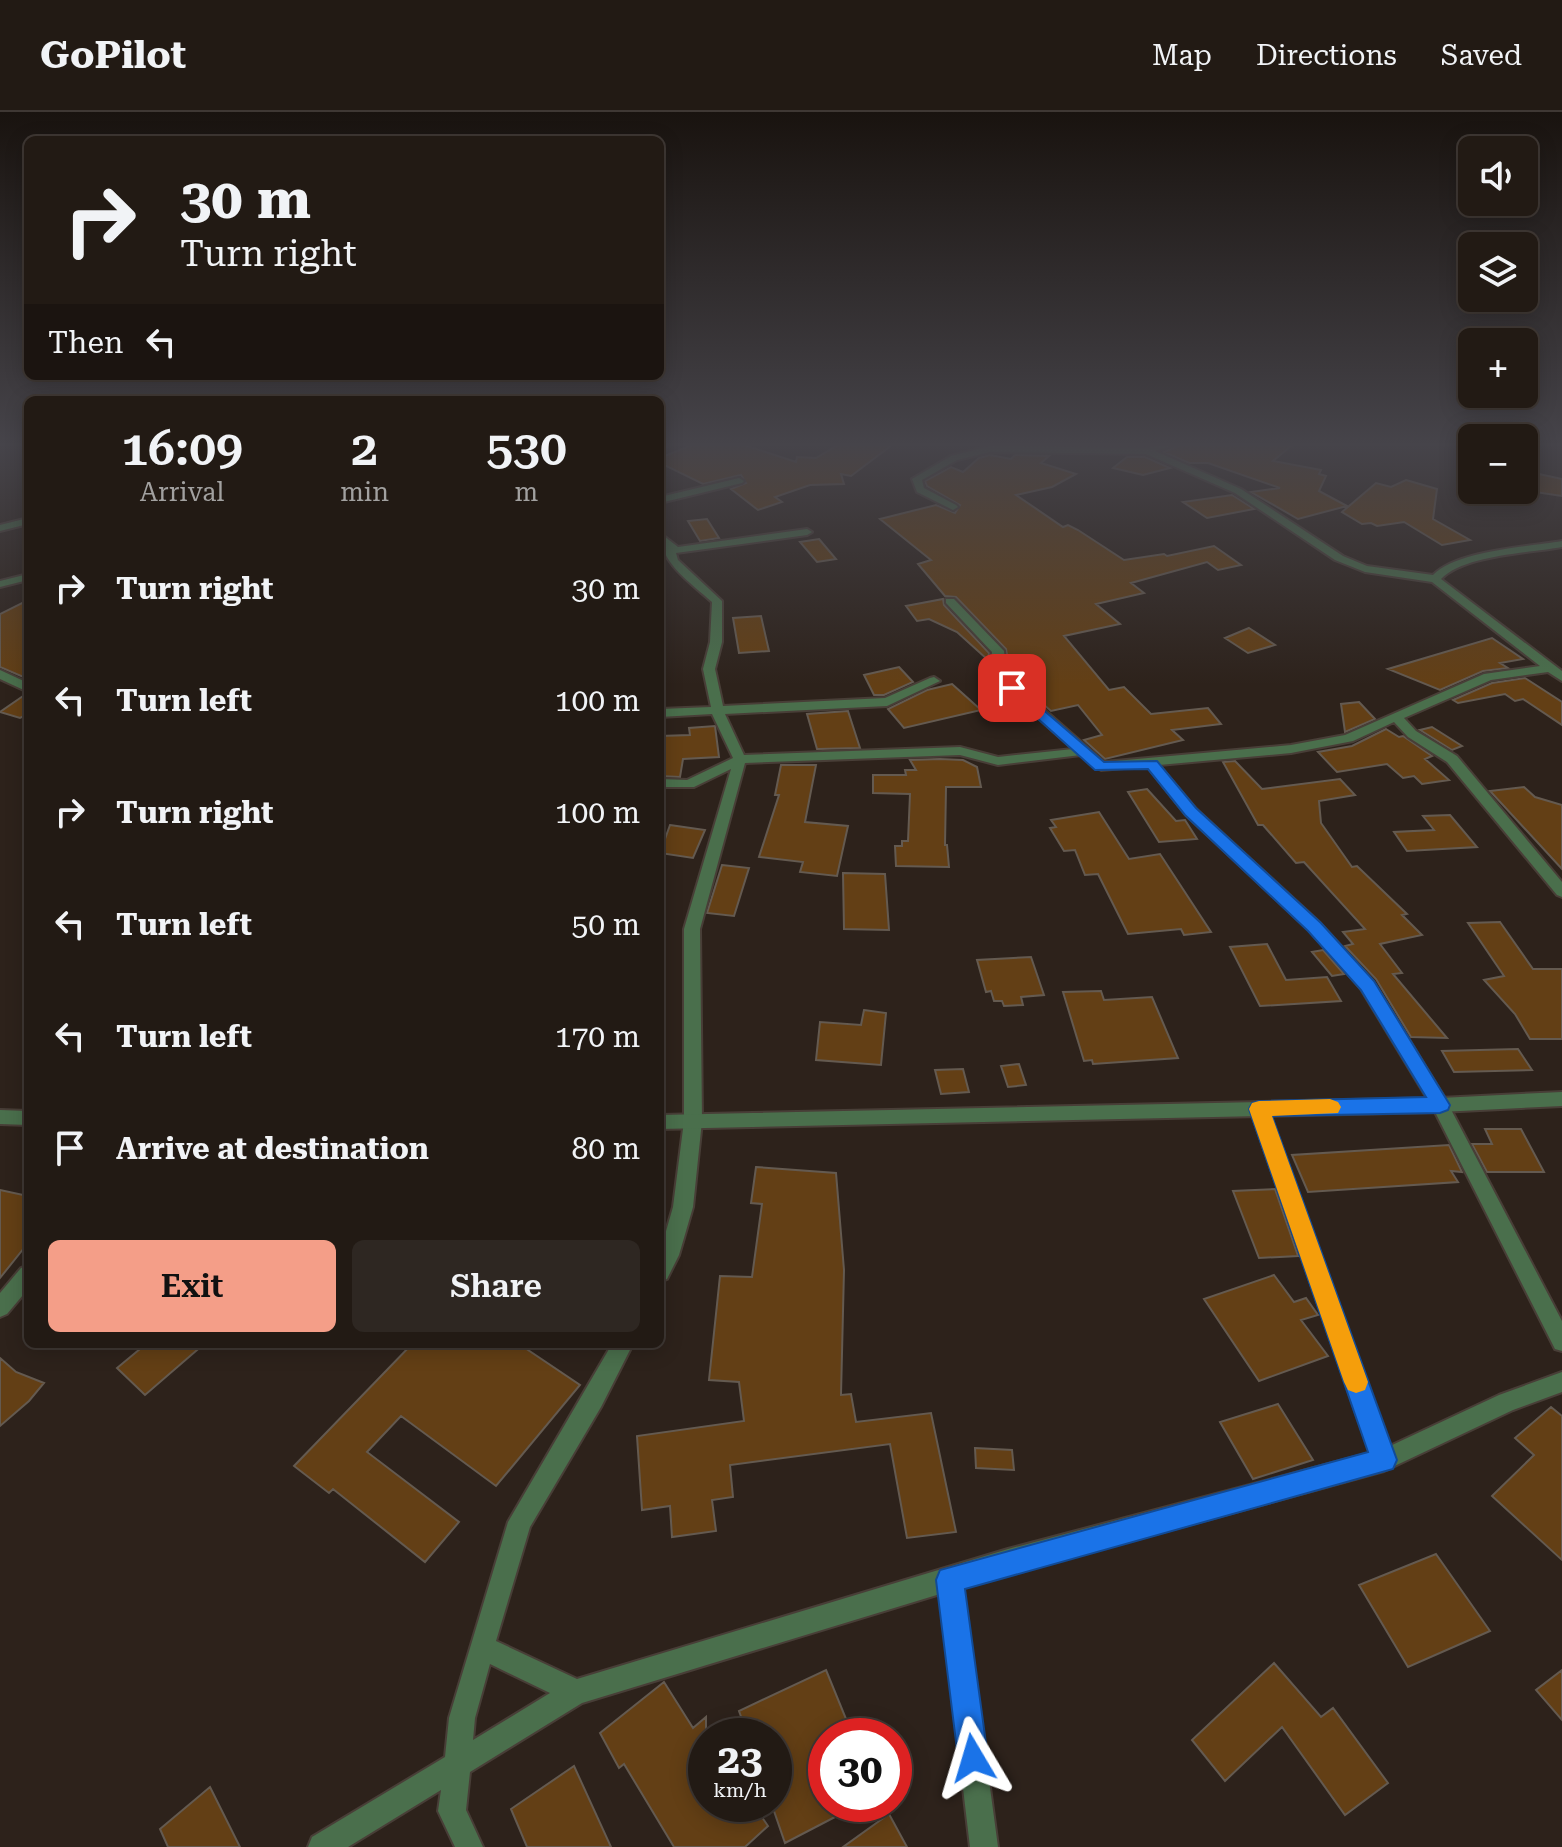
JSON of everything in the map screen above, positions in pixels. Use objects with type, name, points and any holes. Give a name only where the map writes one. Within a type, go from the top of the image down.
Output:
[{"type":"street","points":[[0,528],[20,523]]},
{"type":"street","points":[[1286,523],[1339,558],[1365,569],[1435,579],[1562,677]]},
{"type":"street","points":[[664,562],[678,550],[807,532]]},
{"type":"street","points":[[664,542],[672,555],[717,601],[716,642],[709,669],[717,710],[740,759],[692,929],[693,1121],[683,1207],[664,1265]]},
{"type":"street","points":[[1435,579],[1438,572],[1457,564],[1562,544]]},
{"type":"street","points":[[0,584],[24,578]]},
{"type":"street","points":[[950,601],[998,651],[999,661],[994,672],[1101,766],[1152,764],[1201,755],[1319,744],[1361,734],[1395,716],[1488,677],[1551,668]]},
{"type":"street","points":[[0,674],[24,686]]},
{"type":"street","points":[[664,713],[887,702],[934,681]]},
{"type":"street","points":[[1395,716],[1412,734],[1452,759],[1562,892]]},
{"type":"street","points":[[664,783],[689,784],[740,759],[960,751],[998,761],[1086,751]]},
{"type":"street","points":[[1152,764],[1191,812],[1315,927],[1367,985],[1440,1105],[1562,1342]]},
{"type":"street","points":[[664,1122],[1440,1105],[1562,1099]]},
{"type":"street","points":[[1259,1109],[1384,1460]]},
{"type":"street","points":[[0,1117],[24,1118]]},
{"type":"street","points":[[0,1308],[24,1279]]},
{"type":"street","points":[[469,1847],[452,1811],[462,1718],[481,1647],[520,1522],[621,1348]]},
{"type":"street","points":[[322,1847],[576,1692],[950,1580],[1384,1460],[1507,1402],[1562,1382]]},
{"type":"street","points":[[950,1580],[984,1847]]},
{"type":"street","points":[[481,1647],[576,1692]]},
{"type":"building","points":[[689,523],[710,523],[719,538],[700,541]]},
{"type":"building","points":[[885,523],[1057,523],[1078,530],[1124,560],[1167,556],[1214,546],[1241,565],[1218,570],[1207,562],[1131,583],[1144,593],[1096,604],[1120,624],[1064,636],[1109,690],[1124,687],[1151,714],[1208,708],[1221,724],[1172,730],[1183,740],[1105,759],[1084,740],[1102,735],[1078,705],[1051,711],[1004,670],[1008,661],[1006,649],[956,597],[945,596],[918,564],[931,560]]},
{"type":"building","points":[[1360,523],[1397,523],[1377,526]]},
{"type":"building","points":[[1406,523],[1440,523],[1470,540],[1442,545]]},
{"type":"building","points":[[819,539],[836,559],[817,562],[800,542]]},
{"type":"building","points":[[943,599],[944,605],[989,653],[988,660],[957,632],[929,619],[917,621],[906,606]]},
{"type":"building","points":[[24,602],[24,677],[0,667],[0,614]]},
{"type":"building","points":[[761,616],[769,651],[739,653],[733,618]]},
{"type":"building","points":[[1249,628],[1275,645],[1248,653],[1225,638]]},
{"type":"building","points":[[1492,638],[1523,659],[1500,663],[1508,668],[1483,671],[1440,690],[1388,669]]},
{"type":"building","points":[[899,667],[913,682],[884,695],[874,695],[864,675]]},
{"type":"building","points":[[1525,678],[1562,702],[1562,725],[1523,699],[1515,701],[1505,694],[1458,703],[1453,700],[1492,683]]},
{"type":"building","points":[[952,684],[981,710],[904,728],[888,709],[927,690]]},
{"type":"building","points":[[24,695],[24,716],[20,718],[0,712]]},
{"type":"building","points":[[1359,702],[1375,719],[1345,732],[1341,704]]},
{"type":"building","points":[[848,711],[860,748],[817,749],[807,714]]},
{"type":"building","points":[[715,726],[719,757],[683,759],[680,777],[664,776],[664,736],[690,735],[689,728]]},
{"type":"building","points":[[1432,727],[1462,746],[1452,750],[1420,730]]},
{"type":"building","points":[[1386,729],[1399,737],[1403,736],[1432,756],[1425,759],[1449,780],[1422,784],[1414,776],[1403,778],[1387,764],[1337,772],[1318,752],[1352,746]]},
{"type":"building","points":[[910,760],[963,760],[977,767],[981,787],[946,787],[945,845],[949,867],[896,866],[895,846],[902,846],[902,841],[908,841],[910,794],[873,793],[873,775],[906,775],[905,770],[916,770]]},
{"type":"building","points":[[1235,761],[1262,789],[1340,779],[1355,795],[1319,801],[1321,823],[1352,867],[1357,866],[1407,914],[1402,915],[1422,935],[1380,944],[1402,973],[1393,974],[1447,1038],[1411,1037],[1376,979],[1345,946],[1353,944],[1343,932],[1365,929],[1304,862],[1296,863],[1263,825],[1258,825],[1223,762]]},
{"type":"building","points":[[781,765],[816,765],[805,822],[848,826],[837,876],[800,872],[803,862],[759,857],[779,795],[775,795]]},
{"type":"building","points":[[1524,787],[1535,797],[1562,805],[1562,869],[1490,791]]},
{"type":"building","points":[[1147,789],[1176,821],[1185,820],[1197,839],[1159,842],[1128,792]]},
{"type":"building","points":[[1099,812],[1129,859],[1160,854],[1211,932],[1184,935],[1181,929],[1128,934],[1098,874],[1085,875],[1075,850],[1064,851],[1050,828],[1056,827],[1051,820]]},
{"type":"building","points":[[1450,815],[1477,847],[1407,851],[1394,832],[1434,830],[1423,816]]},
{"type":"building","points":[[670,825],[705,830],[693,858],[664,854],[664,842]]},
{"type":"building","points":[[722,865],[749,868],[734,916],[707,913]]},
{"type":"building","points":[[843,873],[885,874],[889,930],[844,929]]},
{"type":"building","points":[[1500,922],[1533,969],[1562,969],[1562,1039],[1530,1039],[1515,1014],[1484,980],[1504,976],[1468,923]]},
{"type":"building","points":[[1267,944],[1286,980],[1327,977],[1341,1001],[1260,1006],[1230,947]]},
{"type":"building","points":[[1323,950],[1344,974],[1332,976],[1312,952]]},
{"type":"building","points":[[1031,957],[1044,995],[1021,997],[1023,1005],[1004,1006],[1002,1001],[994,1001],[991,991],[986,992],[977,960]]},
{"type":"building","points":[[1101,991],[1104,1000],[1152,997],[1178,1058],[1093,1064],[1092,1060],[1084,1061],[1063,992]]},
{"type":"building","points":[[864,1010],[886,1013],[881,1065],[816,1060],[820,1022],[861,1025]]},
{"type":"building","points":[[1518,1049],[1532,1070],[1454,1072],[1442,1051]]},
{"type":"building","points":[[1019,1064],[1026,1085],[1008,1087],[1001,1066]]},
{"type":"building","points":[[963,1069],[969,1092],[941,1094],[935,1070]]},
{"type":"building","points":[[1485,1129],[1521,1129],[1544,1172],[1487,1172],[1472,1144],[1492,1144]]},
{"type":"building","points":[[1449,1145],[1462,1172],[1451,1171],[1458,1182],[1308,1192],[1292,1155]]},
{"type":"building","points":[[756,1167],[836,1173],[844,1270],[841,1395],[851,1394],[856,1422],[931,1413],[956,1532],[907,1538],[890,1444],[730,1465],[733,1497],[712,1500],[716,1531],[672,1537],[670,1506],[642,1510],[637,1436],[744,1421],[739,1382],[709,1380],[720,1276],[752,1277],[762,1204],[751,1203]]},
{"type":"building","points":[[1275,1189],[1298,1256],[1259,1258],[1233,1191]]},
{"type":"building","points":[[0,1190],[24,1195],[24,1248],[0,1278]]},
{"type":"building","points":[[1274,1275],[1294,1302],[1306,1298],[1318,1315],[1301,1320],[1328,1356],[1259,1381],[1204,1299]]},
{"type":"building","points":[[141,1348],[199,1348],[145,1395],[117,1368]]},
{"type":"building","points":[[408,1348],[525,1348],[580,1385],[496,1486],[401,1416],[367,1452],[459,1522],[425,1562],[333,1489],[329,1493],[294,1466]]},
{"type":"building","points":[[0,1358],[16,1372],[44,1383],[0,1426]]},
{"type":"building","points":[[1278,1404],[1313,1460],[1253,1479],[1220,1422]]},
{"type":"building","points":[[1551,1407],[1562,1416],[1562,1560],[1492,1496],[1534,1455],[1515,1438]]},
{"type":"building","points":[[975,1448],[1012,1450],[1014,1470],[976,1468]]},
{"type":"building","points":[[1436,1554],[1490,1631],[1408,1667],[1359,1585]]},
{"type":"building","points":[[1274,1663],[1321,1717],[1333,1708],[1388,1783],[1345,1815],[1282,1727],[1225,1781],[1192,1740]]},
{"type":"building","points":[[826,1670],[846,1718],[808,1718],[808,1822],[825,1822],[785,1843],[778,1822],[792,1822],[792,1718],[742,1718],[739,1711]]},
{"type":"building","points":[[1562,1670],[1562,1720],[1536,1690]]},
{"type":"building","points":[[664,1682],[688,1720],[688,1822],[765,1822],[768,1826],[745,1847],[674,1847],[624,1764],[619,1768],[600,1733]]},
{"type":"building","points":[[574,1766],[611,1847],[527,1847],[511,1809]]},
{"type":"building","points":[[210,1787],[240,1847],[168,1847],[160,1829]]},
{"type":"building","points":[[878,1822],[893,1822],[907,1847],[843,1847]]},
{"type":"slow traffic","points":[[1330,1107],[1259,1109],[1356,1382]]},
{"type":"route","points":[[973,1758],[950,1580],[1008,1561],[1384,1460],[1259,1109],[1440,1105],[1367,985],[1315,927],[1191,812],[1152,764],[1101,766],[1012,688]]}]
